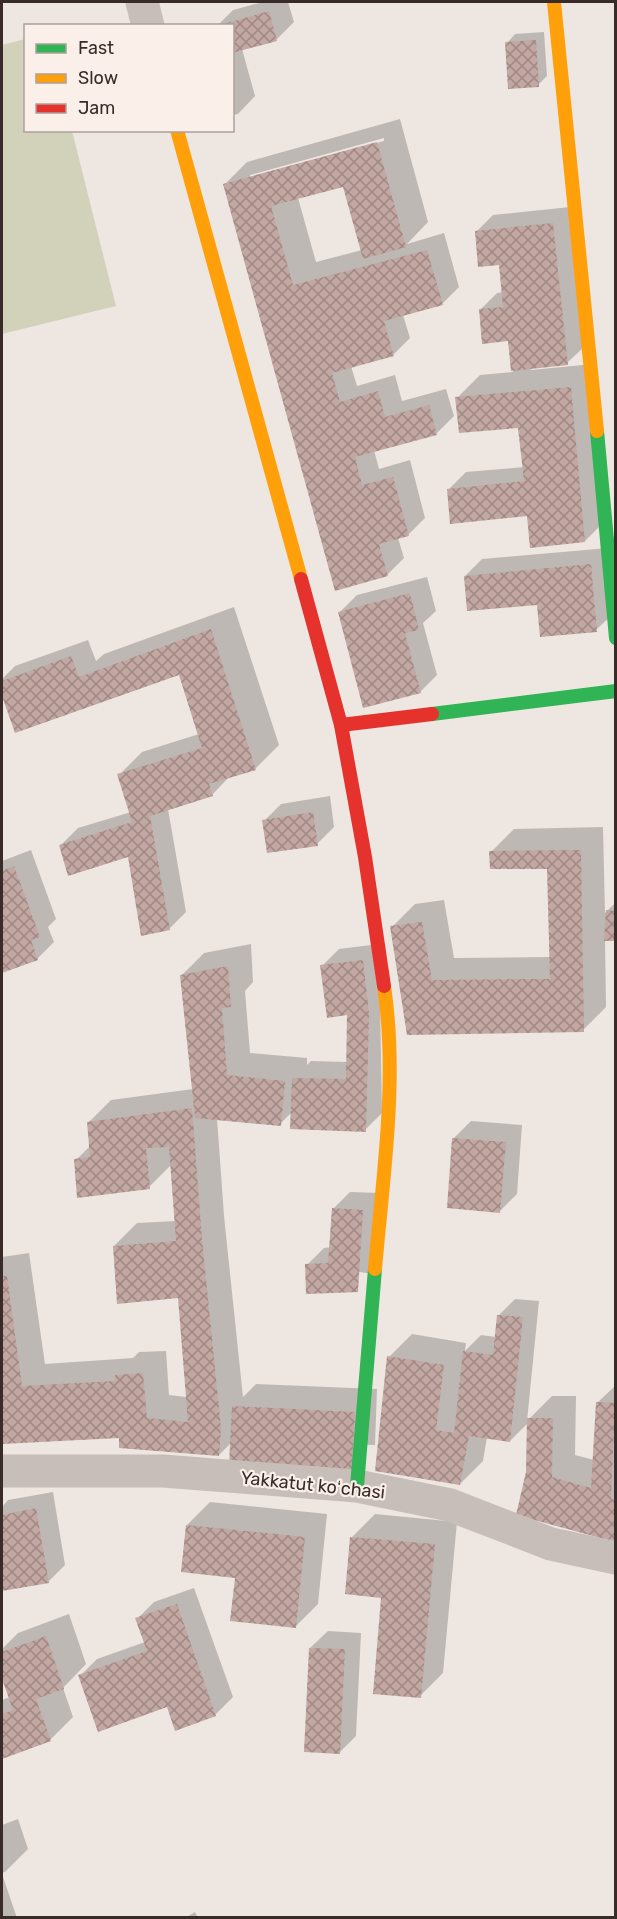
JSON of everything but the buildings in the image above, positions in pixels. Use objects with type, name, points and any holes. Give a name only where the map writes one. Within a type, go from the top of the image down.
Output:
[{"type":"street","points":[[142,2],[148,24]]},
{"type":"street","points":[[554,2],[588,328],[615,638]]},
{"type":"street","points":[[178,132],[341,725],[365,857],[389,1017],[391,1076],[357,1486]]},
{"type":"street","points":[[341,725],[615,691]]},
{"type":"street","name":"Yakkatut koʻchasi","points":[[2,1471],[163,1471],[357,1486],[450,1505],[551,1545],[615,1558]]},
{"type":"green space","points":[[24,39],[24,132],[72,132],[116,306],[2,334],[2,45]]},
{"type":"traffic: fast","points":[[597,431],[616,638]]},
{"type":"traffic: fast","points":[[432,714],[616,691]]},
{"type":"traffic: fast","points":[[357,1486],[375,1269]]},
{"type":"traffic: slow","points":[[554,2],[597,431]]},
{"type":"traffic: slow","points":[[178,132],[301,579]]},
{"type":"traffic: slow","points":[[375,1269],[388,1127],[390,1056],[384,986]]},
{"type":"traffic: jam","points":[[301,579],[341,725],[432,714]]},
{"type":"traffic: jam","points":[[341,725],[365,857],[384,986]]}]
